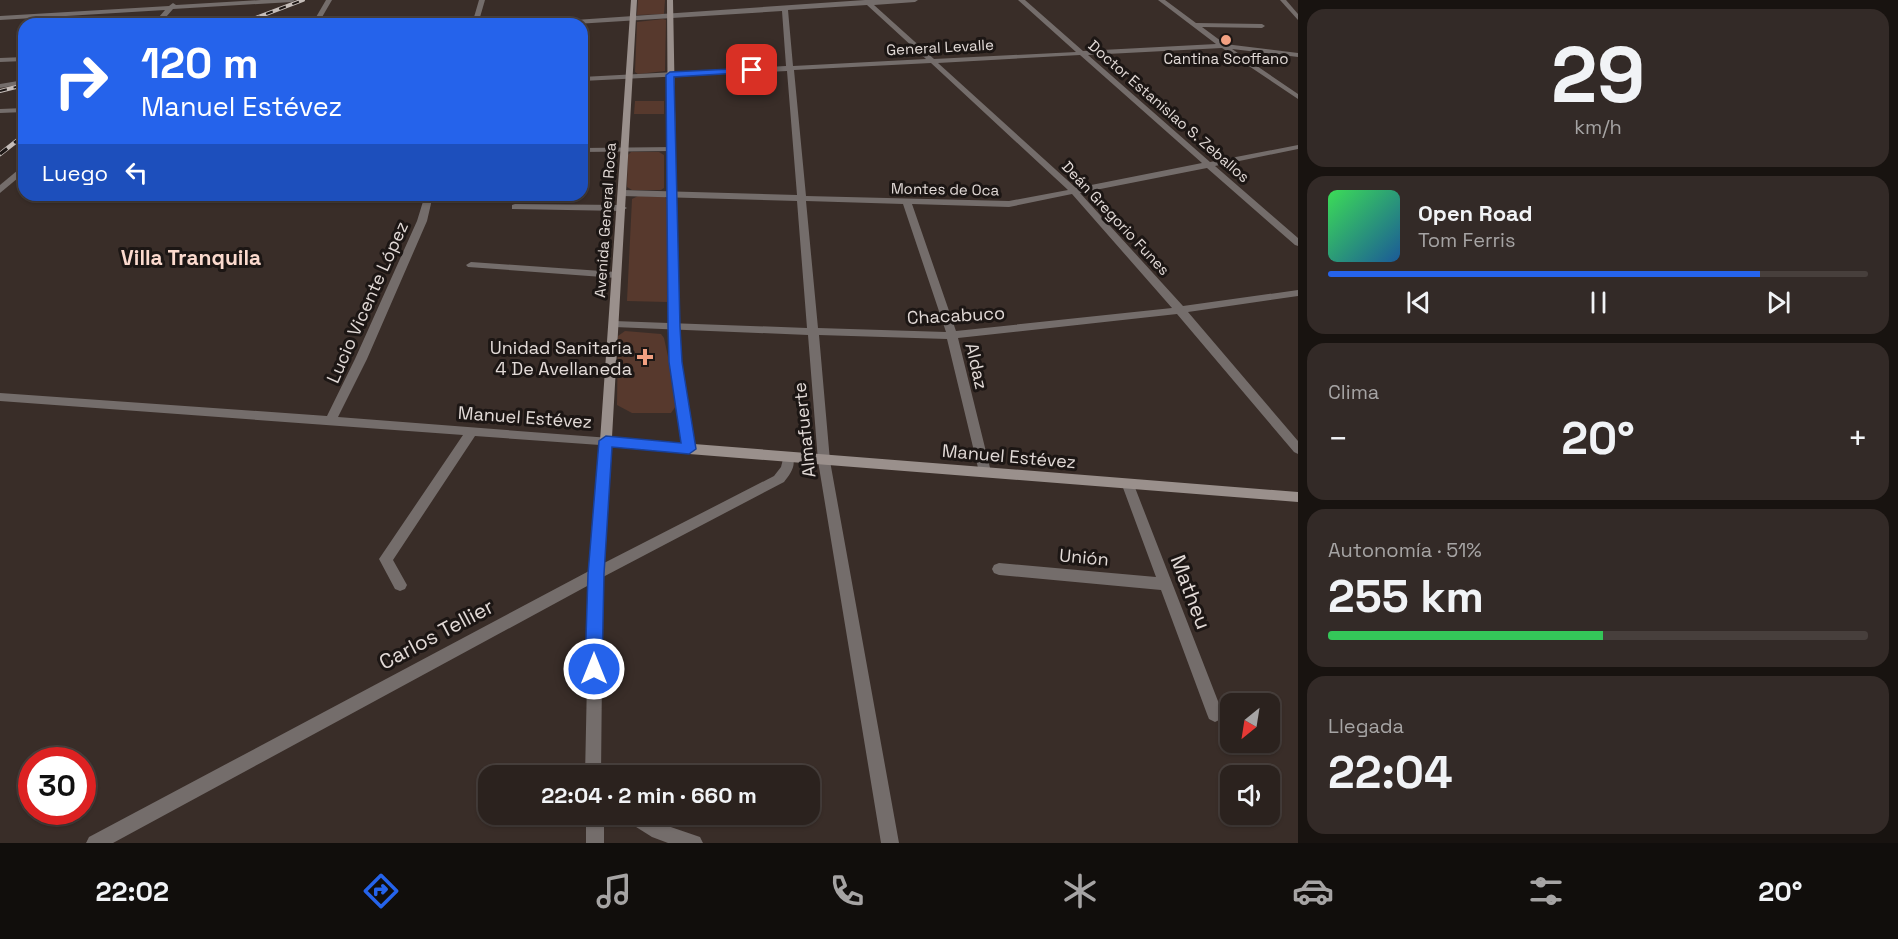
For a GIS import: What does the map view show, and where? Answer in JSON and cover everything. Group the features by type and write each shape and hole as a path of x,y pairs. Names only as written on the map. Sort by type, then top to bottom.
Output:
{"main road":[{"name":"Avenida General Roca","path":"606,441 634,0"},
{"path":"670,0 674,327 676,362 689,449"},
{"name":"Manuel Estévez","path":"606,441 824,461 985,471 1298,497"}],"street":[{"path":"161,18 178,0"},
{"path":"1,19 292,0"},
{"path":"318,18 329,0"},
{"path":"477,18 482,0"},
{"path":"588,21 915,0"},
{"name":"Doctor Estanislao S. Zeballos","path":"1021,0 1298,243"},
{"path":"1161,0 1298,97"},
{"path":"1283,0 1298,18"},
{"name":"Deán Gregorio Funes","path":"868,2 1073,190 1180,310 1298,449"},
{"name":"Almafuerte","path":"785,9 792,69 824,461 890,843"},
{"path":"1195,25 1262,26"},
{"name":"General Levalle","path":"588,79 1224,46 1298,55"},
{"path":"0,60 18,59"},
{"path":"0,111 18,110"},
{"name":"Montes de Oca","path":"622,193 1009,204 1298,147"},
{"path":"588,150 672,149"},
{"path":"0,190 18,174"},
{"name":"Lucio Vicente López","path":"331,420 362,360 422,221 427,201"},
{"name":"Aldaz","path":"907,202 952,335 985,471"},
{"path":"515,207 622,208"},
{"path":"471,265 616,275"},
{"name":"Chacabuco","path":"614,324 952,335 1180,310 1298,294"},
{"name":"Manuel Estévez","path":"0,397 606,441"},
{"path":"400,585 397,573 387,564 386,559 471,432"},
{"path":"593,765 596,574 606,441"},
{"name":"Carlos Tellier","path":"94,843 596,574 779,479 787,468 788,458"},
{"name":"Matheu","path":"1128,484 1215,714"},
{"name":"Unión","path":"999,569 1165,584"},
{"path":"595,825 595,843"},
{"path":"648,825 658,831 694,843"}],"shaded area":[{"path":"638,0 665,0 664,14 637,15"},
{"path":"666,20 665,71 638,74 635,72 637,22"},
{"path":"635,101 664,101 664,114 634,114"},
{"path":"631,152 659,152 664,155 664,188 661,190 632,190 627,187 628,155"},
{"path":"638,196 665,197 669,202 667,302 627,301 632,199"},
{"path":"625,331 661,334 664,338 678,403 671,413 632,413 617,405 618,336"}],"railway":[{"path":"256,18 303,0"},
{"path":"0,91 18,86"},
{"path":"0,154 18,140"}],"place":[{"name":"Cantina Scoffano","path":"1226,40"},
{"name":"Unidad Sanitaria 4 De Avellaneda","path":"645,357"}],"district":[{"name":"Villa Tranquila","path":"191,257"}],"route":[{"path":"594,669 596,574 606,441 689,449 676,362 674,327 670,75 752,70"}]}
